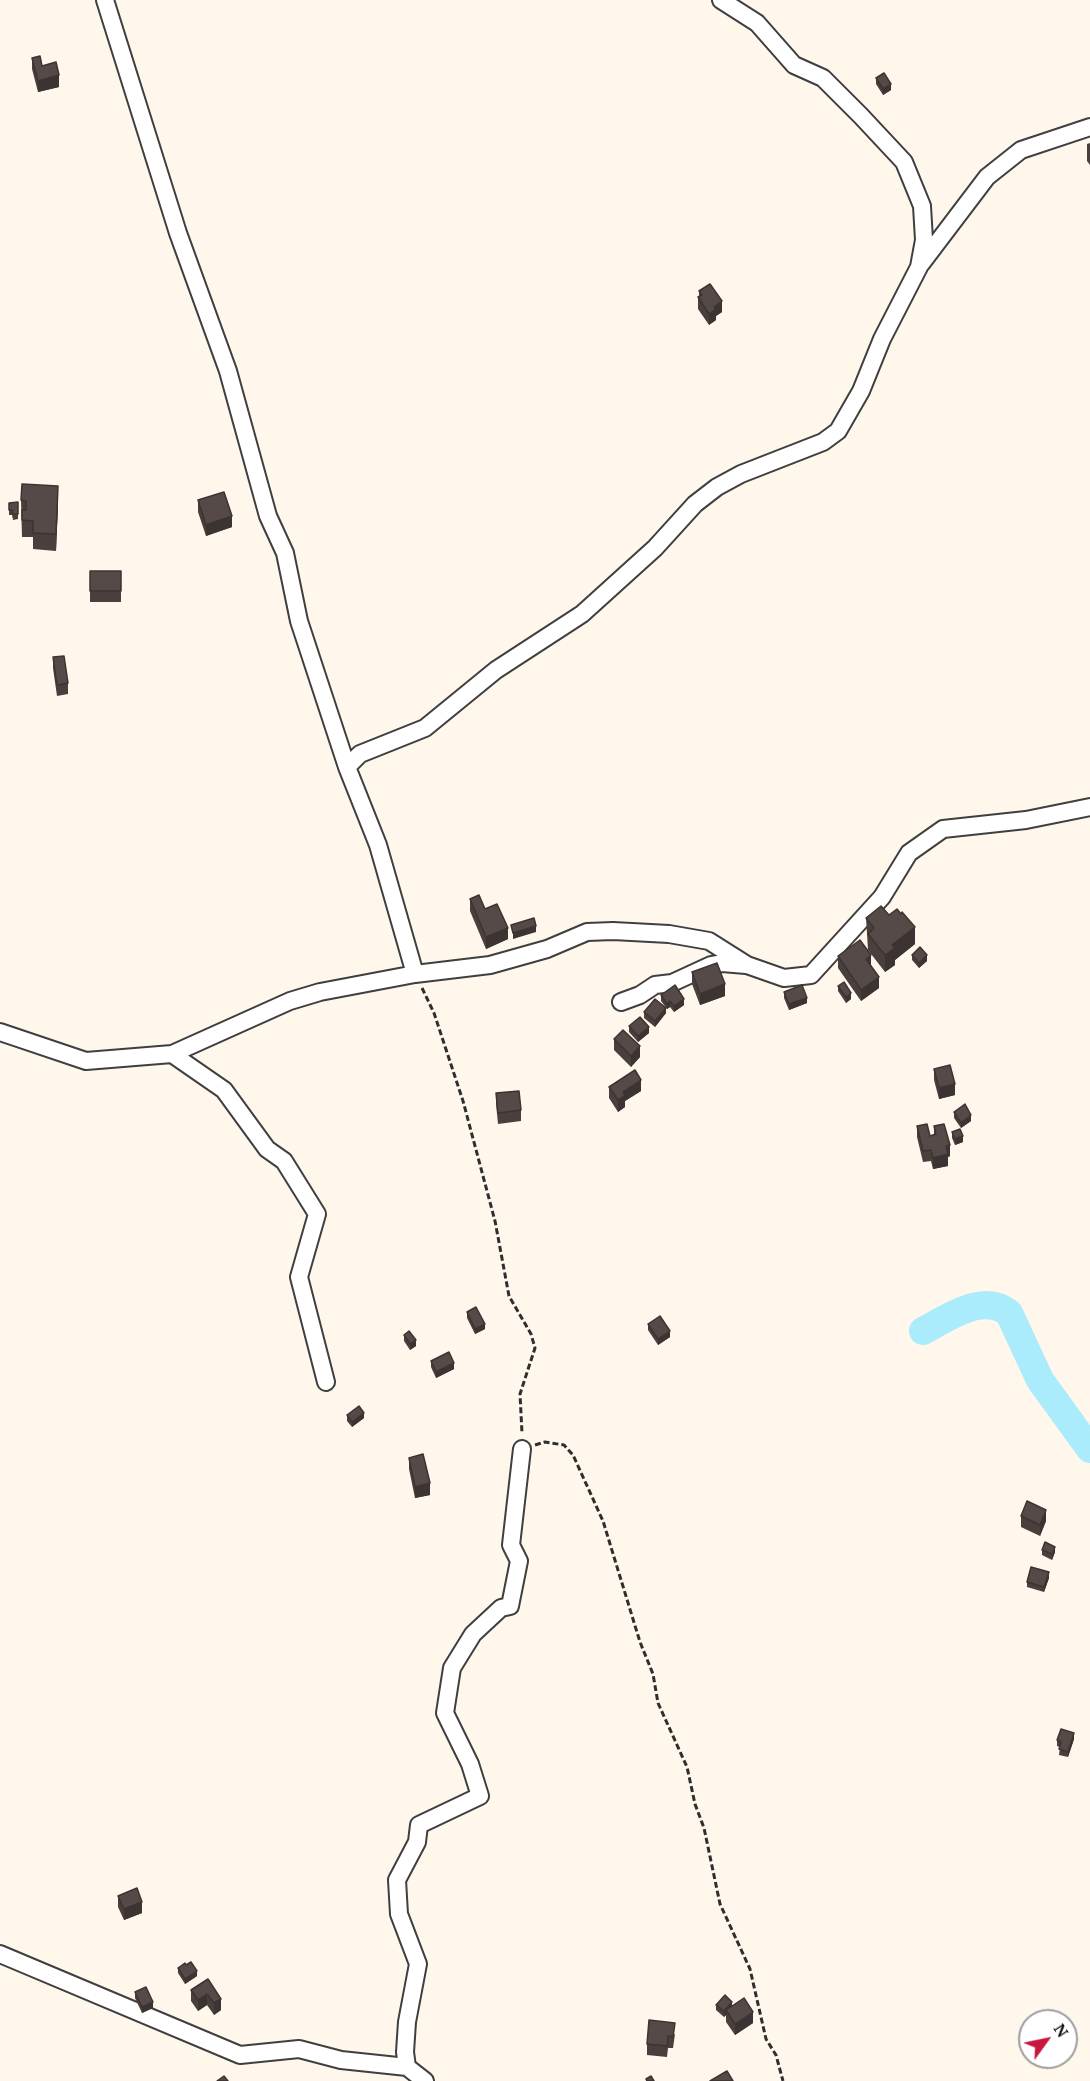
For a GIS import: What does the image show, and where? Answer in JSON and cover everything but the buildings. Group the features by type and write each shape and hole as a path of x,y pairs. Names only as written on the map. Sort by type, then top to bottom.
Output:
{"street":[{"path":"105,0 178,233 228,371 268,516 285,553 299,621 347,768 378,845 415,974"},
{"path":"722,0 757,23 794,65 823,78 904,162 922,206 924,240 919,267"},
{"path":"347,768 360,754 425,729 496,670 582,614 655,548 695,504 717,487 741,474 823,442 837,431 861,391 882,339 919,267 987,177 1021,150 1090,127"},
{"path":"0,1032 86,1061 172,1054 290,1001 320,992 415,974 490,965 547,950 587,932 669,934 709,941 747,965 784,978 811,975 882,897 909,853 943,829 1026,820 1090,807"},
{"path":"621,1002 640,995 655,985 672,983 711,965 722,963 747,965"},
{"path":"172,1054 224,1090 267,1149 284,1161 317,1214 299,1277 326,1382"},
{"path":"407,2067 405,2052 407,2022 418,1964 399,1914 397,1880 417,1842 419,1825 480,1796 470,1764 445,1713 452,1668 473,1634 501,1608 510,1606 519,1560 511,1545 522,1449"},
{"path":"0,1954 240,2055 299,2049 341,2060 407,2067 425,2081"}],"path":[{"path":"415,974 434,1013 462,1101 495,1221 509,1296 531,1334 535,1348 520,1394 522,1449 544,1442 564,1445 573,1455 603,1521 640,1642 653,1674 658,1703 687,1767 695,1804 704,1828 720,1904 750,1970 766,2038 776,2055 783,2081"}],"waterway":[{"path":"923,1331 954,1314 977,1306 999,1307 1009,1313 1040,1380 1090,1449"}]}
